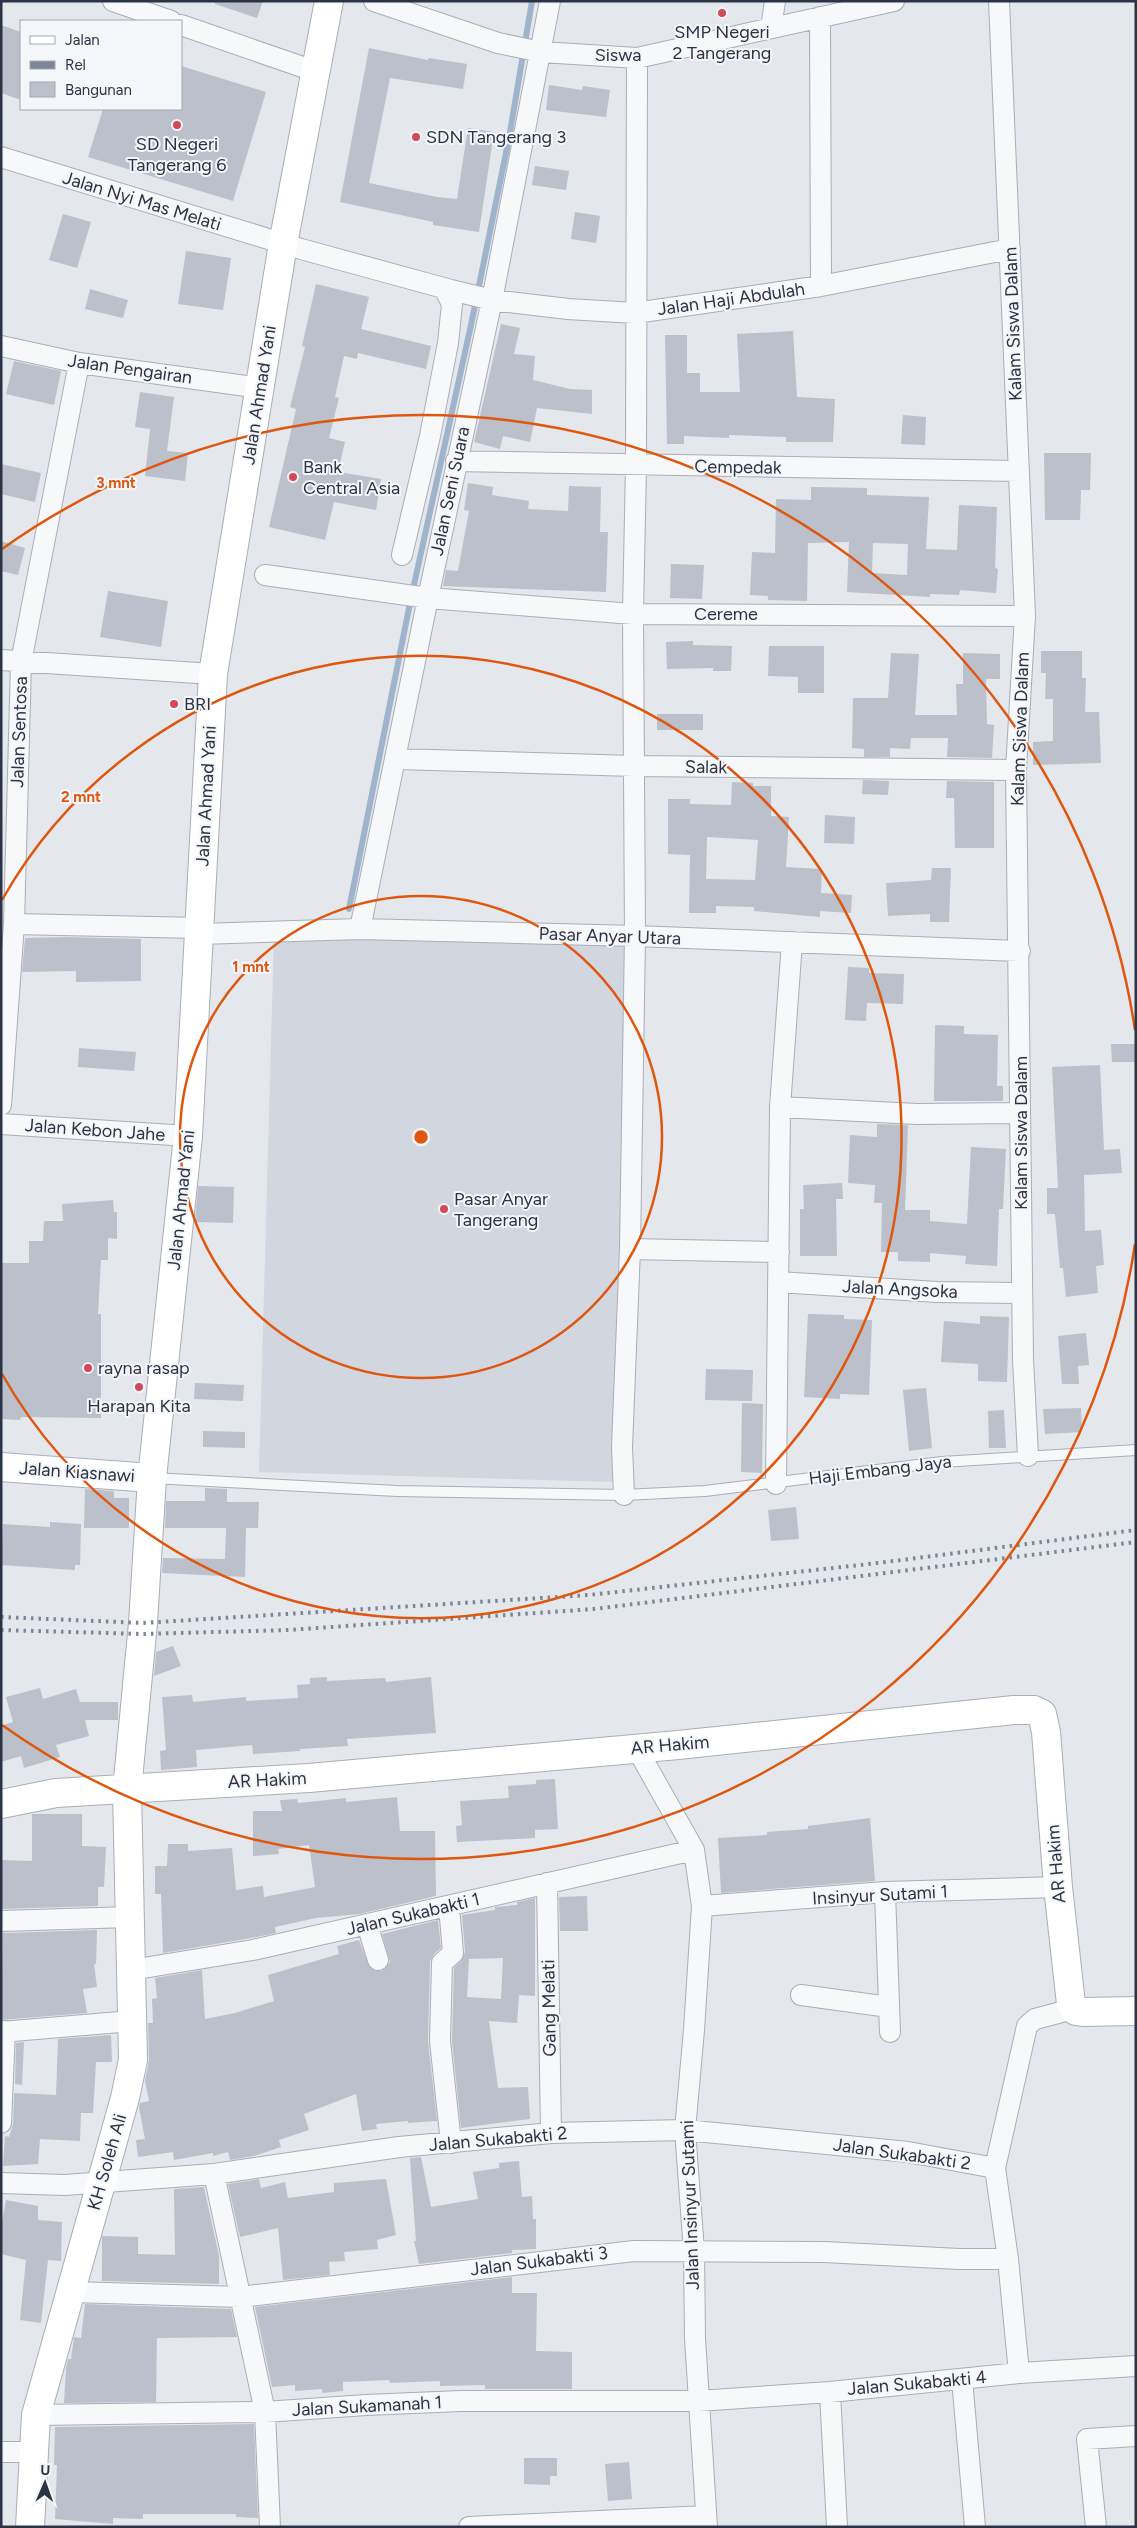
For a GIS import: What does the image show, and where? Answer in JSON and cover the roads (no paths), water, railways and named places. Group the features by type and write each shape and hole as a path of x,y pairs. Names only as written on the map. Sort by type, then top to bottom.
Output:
{"street":[{"path":"113,1 168,20"},
{"name":"Jalan Ahmad Yani","path":"127,1790 143,1622 152,1478 188,1136 213,674 284,244 314,71 329,1"},
{"name":"Siswa","path":"374,1 502,44 536,51 637,58 894,1"},
{"name":"Jalan Seni Suara","path":"360,929 396,759 418,596 456,461 536,51 550,1"},
{"path":"771,28 774,1"},
{"name":"Kalam Siswa Dalam","path":"999,1 1025,616 1016,770 1020,951 1022,1293 1028,1456"},
{"path":"820,17 821,286"},
{"path":"182,25 314,71"},
{"path":"624,1494 622,1446 630,1249 635,936 633,614 636,465 637,58"},
{"name":"Jalan Nyi Mas Melati","path":"1,158 284,244"},
{"name":"Jalan Haji Abdulah","path":"284,244 488,299 568,310 635,314 821,286 1010,249"},
{"path":"402,555 430,436 448,343 452,304 448,289"},
{"name":"Jalan Pengairan","path":"1,346 79,363 260,388"},
{"name":"Jalan Sentosa","path":"1,1105 6,966 14,924 9,816 21,662 79,363"},
{"name":"Cempedak","path":"456,461 1019,471"},
{"name":"Cereme","path":"265,575 418,596 633,614 1025,616"},
{"path":"1,660 213,674"},
{"name":"Salak","path":"396,759 634,766 1016,770"},
{"name":"Pasar Anyar Utara","path":"14,924 199,931 360,929 635,936 1020,951"},
{"path":"776,1484 780,1107 792,942"},
{"path":"780,1107 917,1114 1020,1112"},
{"name":"Jalan Kebon Jahe","path":"1,1124 188,1136"},
{"path":"630,1249 779,1252"},
{"name":"Jalan Angsoka","path":"778,1282 937,1292 1022,1293"},
{"name":"Jalan Kiasnawi","path":"1,1466 152,1478"},
{"name":"AR Hakim","path":"1,1804 56,1793 309,1778 637,1749 1014,1710 1034,1710 1042,1714 1046,1732 1058,1887 1070,1997 1073,2009"},
{"name":"Jalan Insinyur Sutami","path":"637,1749 694,1850 702,1906 685,2130 694,2251 698,2401 706,2521"},
{"name":"KH Soleh Ali","path":"30,2527 36,2415 72,2292 133,2060 127,1790"},
{"name":"Jalan Sukabakti 1","path":"130,1970 252,1950 694,1850"},
{"name":"Gang Melati","path":"547,1883 551,2133"},
{"name":"Insinyur Sutami 1","path":"702,1906 885,1892 1058,1887"},
{"path":"885,1892 890,2032"},
{"path":"449,1906 453,1953 442,1963 440,2041 451,2143"},
{"path":"1,1921 130,1917"},
{"path":"367,1924 378,1960"},
{"path":"801,1995 889,2007"},
{"path":"1019,2373 1008,2259 995,2168 1027,2026 1035,2019 1073,2009 1083,2012 1136,2011"},
{"path":"1,2123 3,2032 132,2021"},
{"name":"Jalan Sukabakti 2","path":"1,2183 65,2185 214,2174 399,2147 551,2133 685,2130 908,2152 995,2168"},
{"path":"214,2174 265,2412 270,2527"},
{"name":"Jalan Sukabakti 3","path":"72,2292 240,2297 604,2253 694,2251 1008,2259"},
{"name":"Jalan Sukabakti 4","path":"698,2401 830,2392 1019,2373 1136,2366"},
{"path":"962,2379 975,2527"},
{"path":"830,2392 837,2527"},
{"name":"Jalan Sukamanah 1","path":"36,2415 265,2412 461,2401 698,2401"},
{"path":"1096,2527 1087,2439 1136,2436"},
{"path":"1,2452 35,2452"},
{"path":"469,2527 706,2521"}],"lane":[{"name":"Haji Embang Jaya","path":"152,1478 398,1491 624,1494 705,1491 776,1484 932,1463 1136,1450"}],"waterway":[{"path":"349,909 410,603 471,325 509,138 532,1"}],"railway":[{"path":"1,1617 143,1623 589,1595 878,1563 1136,1530"},
{"path":"1,1630 142,1634 288,1630 594,1609 1136,1542"}],"place":[{"name":"SMP Negeri 2 Tangerang","path":"722,13"},
{"name":"SD Negeri Tangerang 6","path":"177,125"},
{"name":"SDN Tangerang 3","path":"416,137"},
{"name":"Bank Central Asia","path":"293,477"},
{"name":"BRI","path":"174,704"},
{"name":"Pasar Anyar Tangerang","path":"444,1209"},
{"name":"rayna rasap","path":"88,1368"},
{"name":"Harapan Kita","path":"139,1387"}]}
